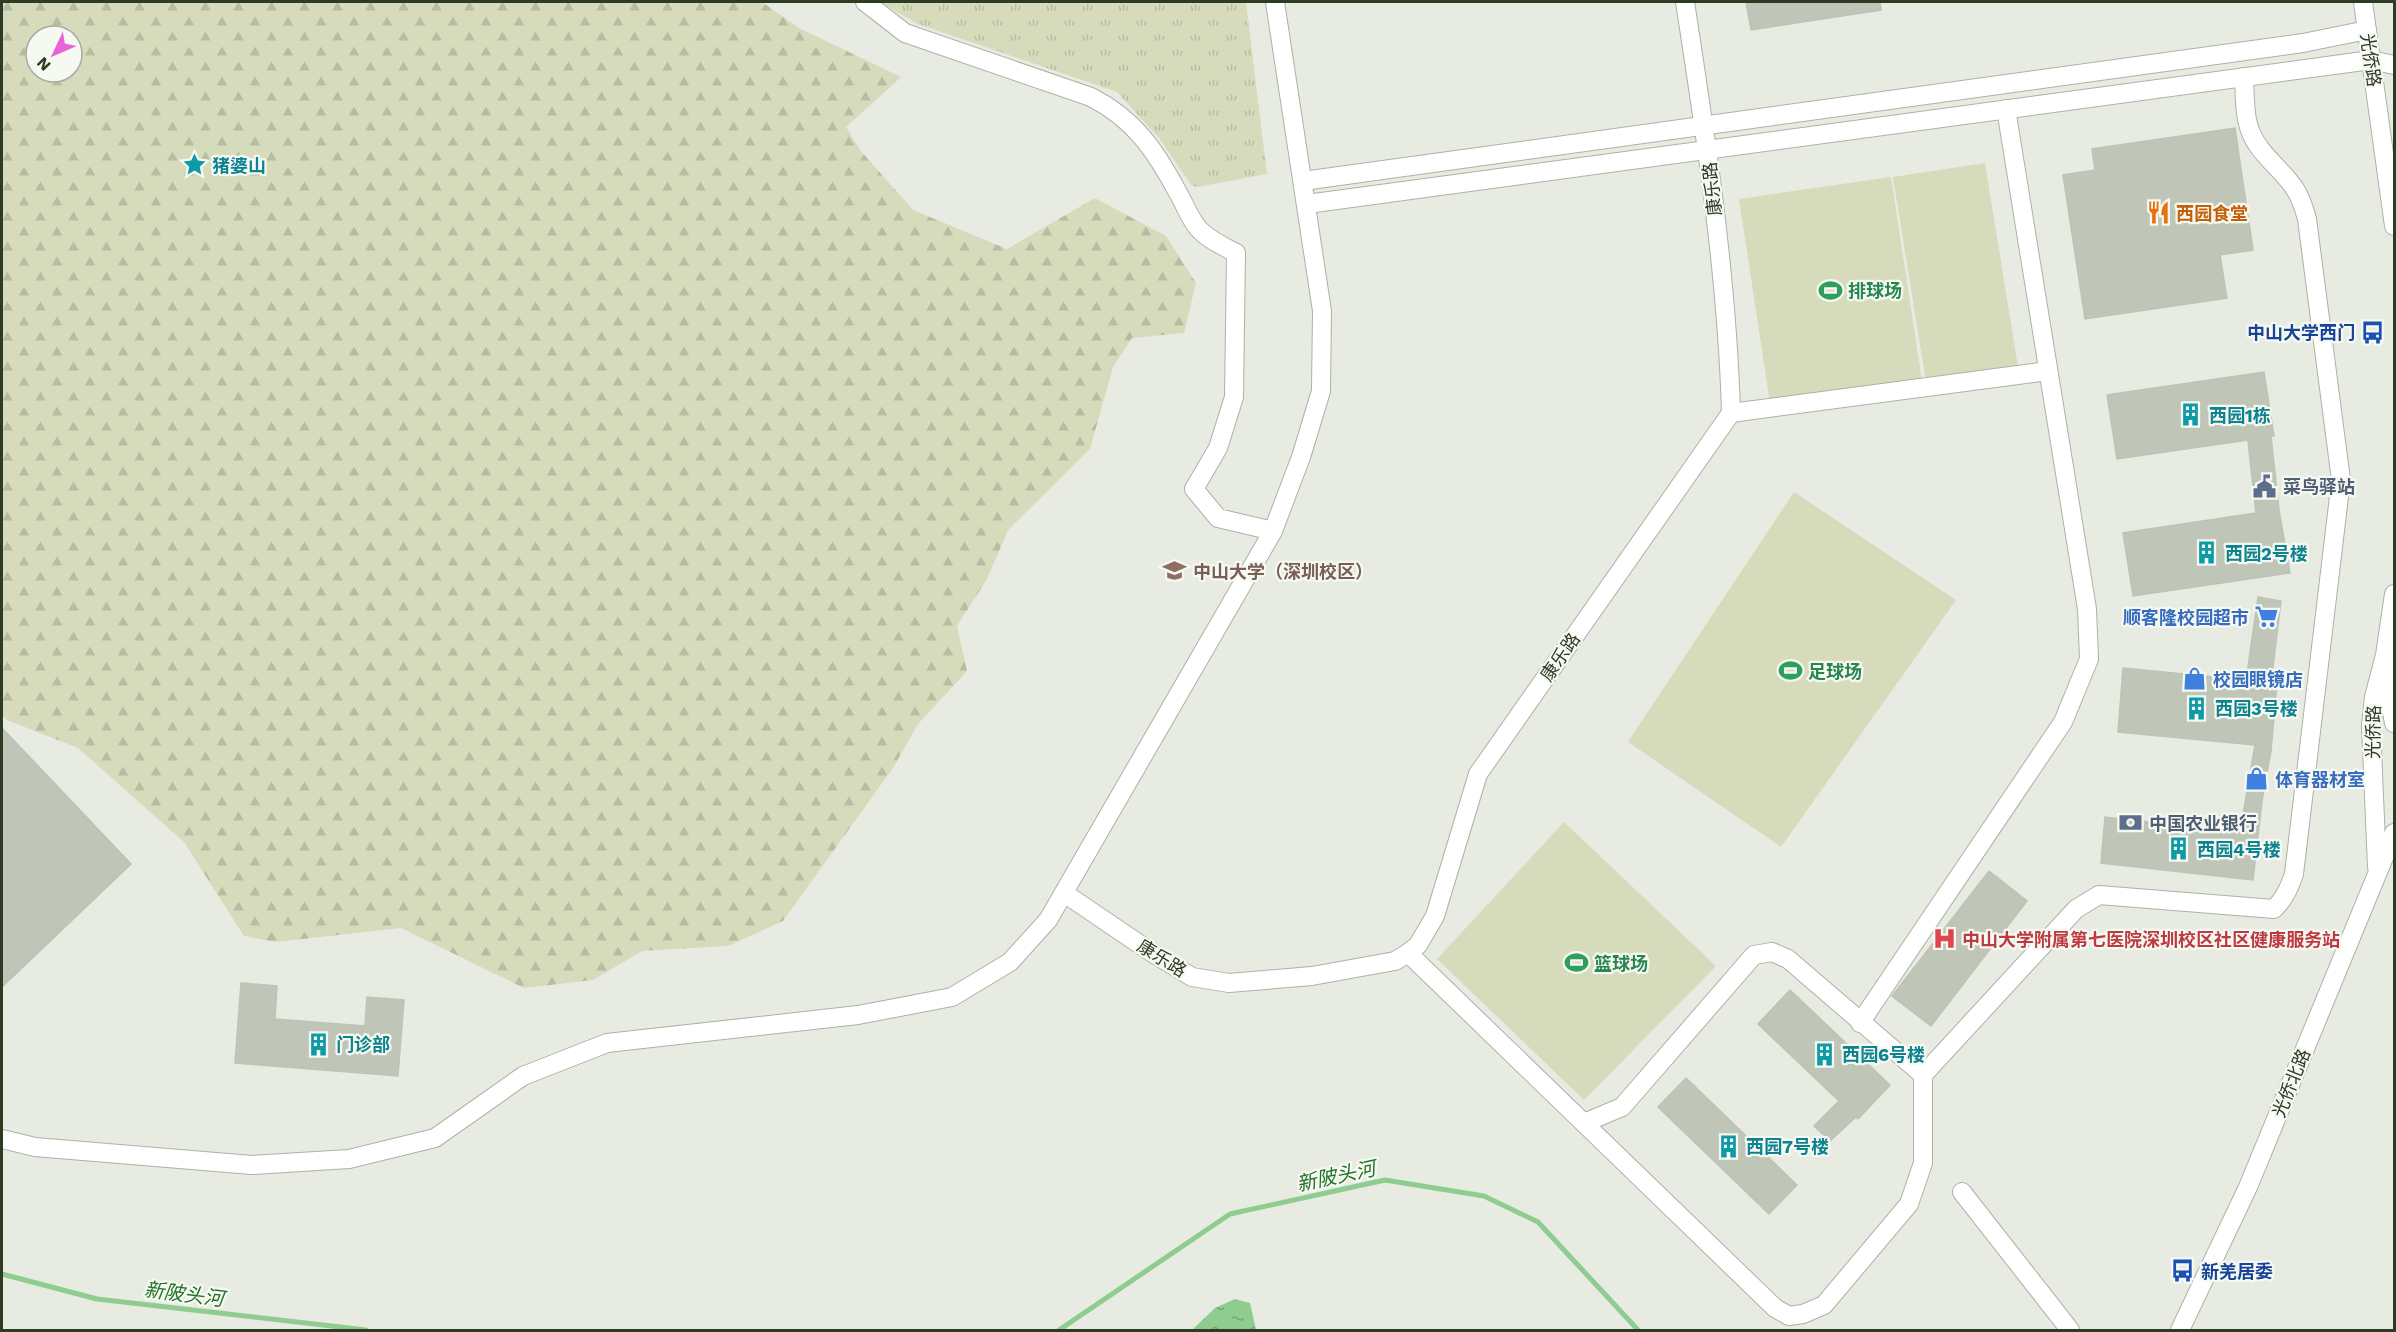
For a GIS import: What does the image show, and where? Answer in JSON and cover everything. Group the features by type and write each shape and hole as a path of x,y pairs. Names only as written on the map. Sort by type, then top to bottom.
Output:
{"street":[{"path":"865,2 905,33 1091,97 1113,108 1141,134 1172,180 1197,227 1215,243 1236,253 1234,397 1218,448 1194,489 1218,518 1273,531"},
{"path":"2,1139 35,1147 252,1165 349,1159 435,1138 523,1076 607,1043 858,1016 952,997 1010,962 1048,920 1273,531 1301,458 1321,391 1322,311 1275,2"},
{"name":"康乐路","path":"1064,893 1192,977 1229,983 1312,976 1395,961 1418,945 1435,915 1478,774 1731,413 1729,353 1708,150 1684,2"},
{"name":"光侨路","path":"2363,2 2394,226"},
{"path":"1303,181 2303,42 2367,30"},
{"path":"1307,204 2371,60 2394,65"},
{"path":"1408,953 1775,1308 1789,1316 1803,1314 1824,1305 1909,1204 1923,1163 1923,1075 2076,909 2099,895 2274,909 2288,892 2294,873 2341,480 2307,219 2295,188 2251,134 2246,118 2244,77"},
{"path":"1860,1023 2064,722 2089,659 2087,609 2006,109"},
{"path":"1731,413 2048,371"},
{"name":"光侨路","path":"2377,871 2371,725 2374,697 2385,655 2394,594"},
{"path":"2385,655 2394,723"},
{"name":"光侨北路","path":"2180,1330 2248,1187 2394,833"},
{"path":"1584,1123 1622,1107 1754,955 1772,952 1788,959 1923,1075"},
{"path":"1962,1192 2070,1330"}],"green space":[{"path":"2,2 762,2 799,28 901,77 846,127 860,150 913,210 1007,249 1095,198 1166,236 1196,283 1184,333 1132,338 1113,367 1090,449 1008,530 987,579 957,626 967,671 918,724 893,768 783,921 728,946 642,951 593,980 524,988 401,928 276,942 244,936 184,842 78,748 7,720 2,715"},
{"path":"879,2 1246,2 1267,174 1192,186 1159,138 1117,92 918,24"},
{"path":"1985,163 2018,367 1926,382 1893,177"},
{"name":"排球场","path":"1891,177 1922,381 1770,403 1739,199"},
{"name":"足球场","path":"1794,492 1956,600 1781,847 1628,742"},
{"name":"篮球场","path":"1564,822 1716,966 1584,1100 1437,959"}],"water":[{"path":"1235,1299 1250,1303 1256,1330 1192,1330 1215,1308"}],"building":[{"path":"1746,2 1880,2 1881,10 1751,30"},
{"name":"西园食堂","path":"2235,128 2253,250 2220,255 2227,298 2085,319 2063,175 2095,170 2092,149"},
{"path":"2264,372 2274,436 2271,436 2279,510 2290,573 2133,596 2123,533 2256,513 2248,440 2117,459 2107,395"},
{"path":"2258,597 2281,601 2271,683 2277,683 2271,751 2262,801 2253,880 2101,863 2105,817 2240,832 2255,745 2118,732 2123,668 2246,680"},
{"path":"2,728 131,864 2,987"},
{"path":"1989,871 2027,901 1931,1026 1892,996"},
{"name":"门诊部","path":"241,983 277,986 275,1019 365,1026 367,997 404,1000 398,1076 235,1063"},
{"name":"西园6号楼","path":"1790,990 1890,1085 1858,1119 1856,1117 1830,1141 1814,1126 1839,1101 1758,1024"},
{"name":"西园7号楼","path":"1686,1078 1797,1185 1769,1214 1658,1107"}],"waterway":[{"name":"新陂头河","path":"1059,1330 1230,1214 1385,1180 1484,1196 1538,1222 1638,1330"},
{"name":"新陂头河","path":"2,1274 97,1299 366,1330"}],"place":[{"name":"猪婆山","path":"194,165"},
{"name":"西园食堂","path":"2158,213"},
{"name":"排球场","path":"1830,290"},
{"name":"中山大学西门","path":"2373,332"},
{"name":"西园1栋","path":"2191,415"},
{"name":"菜鸟驿站","path":"2265,486"},
{"name":"西园2号楼","path":"2207,553"},
{"name":"中山大学（深圳校区）","path":"1175,571"},
{"name":"顺客隆校园超市","path":"2267,617"},
{"name":"足球场","path":"1790,671"},
{"name":"校园眼镜店","path":"2195,679"},
{"name":"西园3号楼","path":"2197,708"},
{"name":"体育器材室","path":"2257,779"},
{"name":"中国农业银行","path":"2131,823"},
{"name":"西园4号楼","path":"2179,849"},
{"name":"中山大学附属第七医院深圳校区社区健康服务站","path":"1944,939"},
{"name":"篮球场","path":"1576,963"},
{"name":"门诊部","path":"318,1044"},
{"name":"西园6号楼","path":"1824,1054"},
{"name":"西园7号楼","path":"1728,1146"},
{"name":"新羌居委","path":"2183,1271"}]}
